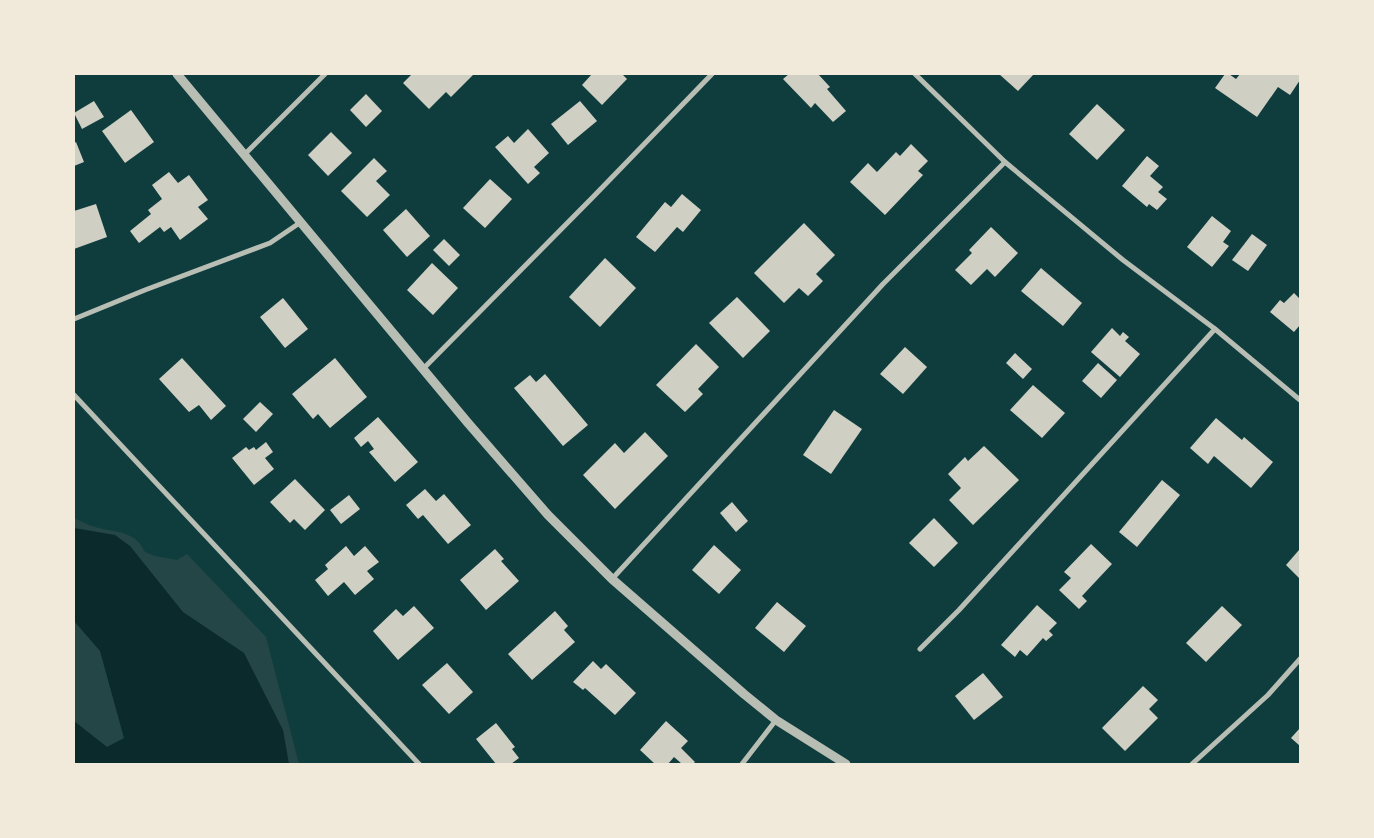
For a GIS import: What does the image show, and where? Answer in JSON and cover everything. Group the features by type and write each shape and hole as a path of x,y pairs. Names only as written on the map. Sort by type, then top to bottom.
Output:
{"street":[{"path":"178,74 468,423 548,514 612,578 702,658 776,720 846,764"},
{"path":"245,154 325,74"},
{"path":"424,368 712,74"},
{"path":"915,74 1004,162 1123,260 1215,329 1300,400"},
{"path":"612,578 883,284 1004,162"},
{"path":"74,319 270,243 302,222"},
{"path":"920,649 959,610 1215,329"},
{"path":"74,395 420,764"},
{"path":"1192,764 1268,695 1300,659"},
{"path":"742,764 776,720"}],"shaded area":[{"path":"74,518 92,526 130,536 141,545 145,552 155,556 177,560 187,554 266,637 299,764 74,764"},
{"path":"74,528 115,535 130,546 183,612 244,653 283,730 289,764 74,764 74,721 107,747 124,738 100,651 74,621"}],"building":[{"path":"412,74 474,74 451,97 446,92 429,109 403,83"},
{"path":"592,74 622,74 627,79 602,105 582,85"},
{"path":"789,74 818,74 830,87 827,89 846,111 833,122 815,103 811,108 783,79"},
{"path":"999,74 1034,74 1018,91"},
{"path":"1225,74 1229,74 1236,79 1240,74 1300,74 1300,80 1290,95 1278,87 1257,117 1215,88"},
{"path":"366,94 382,111 366,127 350,110"},
{"path":"94,101 104,117 82,129 74,113"},
{"path":"580,101 597,121 568,145 551,124"},
{"path":"1097,104 1125,130 1097,160 1069,134"},
{"path":"131,110 154,142 125,163 102,131"},
{"path":"528,129 549,153 534,167 540,173 528,184 495,147 508,136 514,143"},
{"path":"331,132 352,153 328,176 308,155"},
{"path":"76,142 84,162 74,166 74,143"},
{"path":"911,144 928,161 918,171 923,175 885,215 850,182 868,163 877,172 896,152 900,156"},
{"path":"1147,156 1159,166 1150,176 1163,187 1158,192 1167,199 1157,210 1149,204 1147,207 1122,186"},
{"path":"374,158 387,171 376,181 390,195 367,217 341,191"},
{"path":"169,172 178,183 189,175 208,200 198,207 208,219 180,240 171,227 164,232 160,227 139,243 130,231 151,214 148,210 162,199 152,185"},
{"path":"490,179 512,199 485,228 463,208"},
{"path":"682,194 701,210 683,232 677,227 655,252 636,237 665,202 671,207"},
{"path":"96,204 107,237 74,249 74,211"},
{"path":"406,209 430,236 407,257 383,230"},
{"path":"1212,216 1231,231 1223,242 1229,246 1212,267 1187,247"},
{"path":"804,223 835,255 816,274 823,281 808,296 799,288 784,303 754,273"},
{"path":"991,227 1018,253 995,277 987,269 971,285 955,270 972,253 969,250"},
{"path":"1252,234 1267,245 1248,271 1232,260"},
{"path":"444,239 460,255 449,266 433,250"},
{"path":"605,258 636,288 600,327 569,297"},
{"path":"432,263 458,288 433,315 407,290"},
{"path":"1041,268 1082,303 1063,326 1021,291"},
{"path":"1294,293 1300,299 1300,325 1294,332 1270,312 1280,300 1284,303"},
{"path":"737,297 770,331 743,358 709,323"},
{"path":"283,298 308,329 285,348 260,317"},
{"path":"1112,328 1120,336 1123,332 1129,337 1125,341 1140,354 1120,377 1091,352"},
{"path":"696,344 719,367 698,389 703,394 685,412 656,385"},
{"path":"905,347 927,367 903,394 880,374"},
{"path":"1015,353 1032,369 1023,379 1006,363"},
{"path":"182,358 226,406 211,420 199,405 189,412 159,379"},
{"path":"335,358 367,397 330,428 318,414 313,419 292,394"},
{"path":"1098,363 1117,380 1101,398 1082,381"},
{"path":"545,374 588,425 563,446 514,388 530,375 536,382"},
{"path":"1033,385 1065,413 1042,438 1010,410"},
{"path":"260,402 273,414 256,432 243,419"},
{"path":"834,410 862,429 831,474 803,455"},
{"path":"378,417 418,462 395,482 369,452 374,449 368,441 361,447 354,438"},
{"path":"1216,418 1242,440 1244,437 1273,462 1251,488 1214,456 1208,464 1190,448"},
{"path":"645,432 668,456 615,509 583,475 615,443 624,453"},
{"path":"266,442 273,452 265,458 274,469 254,485 232,458 246,447 249,450 254,447 256,450"},
{"path":"984,446 1019,480 973,525 949,500 961,488 948,474 965,457 968,461"},
{"path":"295,479 325,510 305,530 294,519 290,523 270,502"},
{"path":"1162,480 1180,495 1137,547 1119,532"},
{"path":"425,489 436,501 444,494 471,525 448,544 423,515 418,519 406,505"},
{"path":"349,495 360,509 341,524 330,510"},
{"path":"732,502 748,521 736,532 720,513"},
{"path":"934,518 958,543 934,567 909,543"},
{"path":"1091,544 1112,564 1082,596 1087,601 1079,609 1059,590 1071,578 1064,572"},
{"path":"714,545 741,570 719,594 692,570"},
{"path":"346,546 354,556 365,546 379,562 367,571 374,579 355,595 344,582 328,596 315,580 328,569 325,565"},
{"path":"495,549 504,559 501,561 519,581 486,610 460,580"},
{"path":"1300,551 1300,579 1286,565"},
{"path":"777,602 806,626 784,652 755,628"},
{"path":"1037,605 1057,623 1049,631 1053,635 1046,641 1043,638 1027,656 1020,650 1015,657 1001,645"},
{"path":"414,606 434,628 398,660 373,631 396,609 403,616"},
{"path":"1222,606 1242,625 1206,662 1186,643"},
{"path":"555,611 568,626 564,630 575,642 532,680 508,654"},
{"path":"593,661 601,669 606,664 636,693 615,715 585,688 583,690 573,682"},
{"path":"447,663 473,692 449,714 422,685"},
{"path":"983,673 1003,697 974,720 955,696"},
{"path":"1143,686 1158,700 1149,709 1158,718 1125,751 1102,728"},
{"path":"666,721 688,741 681,748 695,762 693,764 682,764 674,757 668,764 655,764 640,750"},
{"path":"496,723 515,747 512,749 519,758 511,764 496,764 476,739"},
{"path":"1300,728 1300,746 1291,738"}]}
